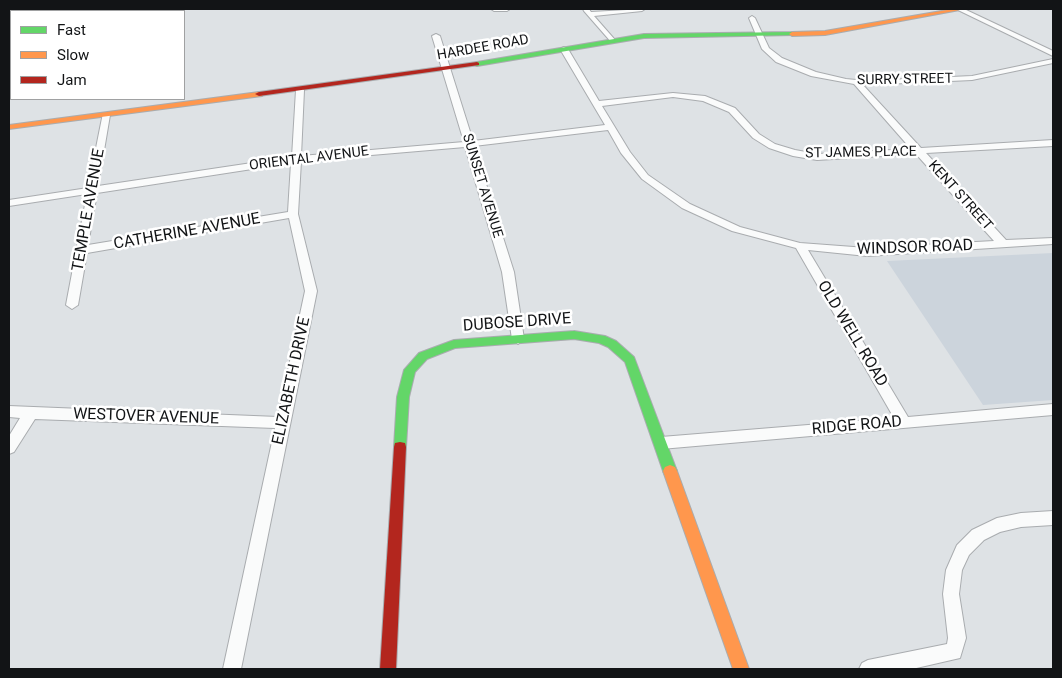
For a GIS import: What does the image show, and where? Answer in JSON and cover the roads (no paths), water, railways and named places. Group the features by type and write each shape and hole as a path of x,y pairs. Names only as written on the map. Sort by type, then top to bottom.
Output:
{"street":[{"path":"494,9 507,9"},
{"path":"587,12 642,9"},
{"path":"961,9 1053,54"},
{"name":"HARDEE ROAD","path":"9,127 446,70 612,41 658,35 811,34 845,31 961,9"},
{"path":"587,12 612,41"},
{"name":"SURRY STREET","path":"752,18 766,49 785,63 814,74 856,82 972,78 1053,60"},
{"name":"SUNSET AVENUE","path":"436,36 508,272 518,339"},
{"name":"WINDSOR ROAD","path":"564,49 632,163 645,177 686,206 736,228 800,246 883,253 1053,241"},
{"name":"KENT STREET","path":"856,82 1003,244"},
{"name":"ELIZABETH DRIVE","path":"232,669 311,292 293,214 300,90"},
{"name":"ST JAMES PLACE","path":"597,104 673,95 693,96 711,100 727,108 763,142 793,154 833,156 1053,143"},
{"name":"TEMPLE AVENUE","path":"72,305 106,115"},
{"name":"ORIENTAL AVENUE","path":"9,203 295,159 469,144 610,127"},
{"name":"CATHERINE AVENUE","path":"81,250 293,214"},
{"name":"OLD WELL ROAD","path":"800,246 904,422"},
{"name":"DUBOSE DRIVE","path":"388,669 403,397 410,370 423,356 443,346 574,335 588,336 606,342 622,351 630,360 636,372 741,669"},
{"name":"RIDGE ROAD","path":"661,443 1053,410"},
{"name":"WESTOVER AVENUE","path":"9,412 283,423"},
{"path":"9,448 31,413"},
{"path":"868,669 954,652 957,638 951,594 954,570 963,550 978,535 997,525 1021,520 1053,518"}]}
